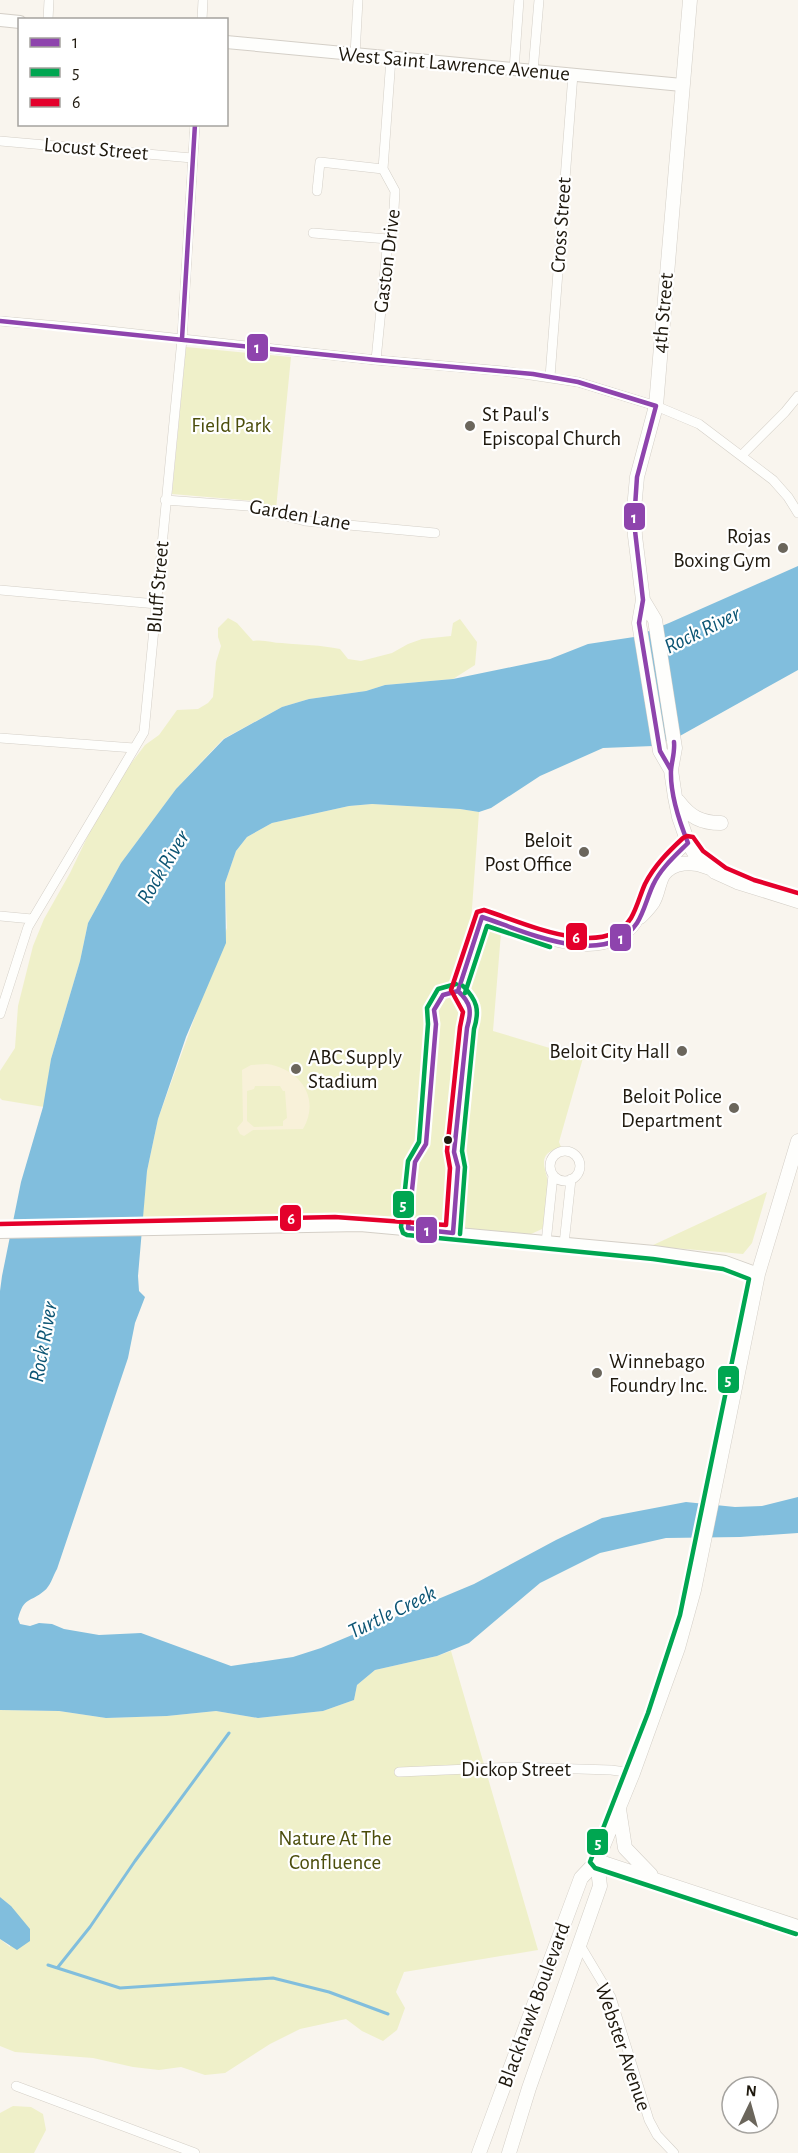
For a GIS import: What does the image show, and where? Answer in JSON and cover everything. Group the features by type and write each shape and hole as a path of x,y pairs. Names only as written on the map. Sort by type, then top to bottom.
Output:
{"main road":[{"name":"4th Street","path":"671,770 660,751 639,623 643,600 634,510 637,477 656,406 690,0"},
{"path":"643,600 655,620 675,748 671,770 679,817 688,843 695,854 710,868"},
{"path":"675,797 694,818 703,822 721,823"},
{"path":"637,922 653,902 663,876 679,864 690,863 710,868 737,882 798,901"},
{"name":"Blackhawk Boulevard","path":"479,2153 581,1878 597,1861 633,1773 678,1648 694,1590 758,1274 798,1141"},
{"path":"619,1807 626,1848 655,1879"},
{"path":"597,1861 798,1927"},
{"name":"Blackhawk Boulevard","path":"508,2153 600,1886 597,1861"}],"street":[{"path":"48,18 50,0"},
{"path":"202,18 203,0"},
{"path":"355,55 358,0"},
{"path":"514,70 519,0"},
{"path":"532,71 539,0"},
{"path":"0,20 18,22"},
{"name":"West Saint Lawrence Avenue","path":"228,42 682,85"},
{"name":"Gaston Drive","path":"376,360 388,239 393,226 395,191 383,169 391,58"},
{"name":"Cross Street","path":"550,376 573,74"},
{"name":"Bluff Street","path":"0,1014 24,936 32,919 144,732 146,725 165,500 182,339 195,126"},
{"name":"Locust Street","path":"0,141 192,158"},
{"path":"317,191 320,162 383,169"},
{"path":"313,232 388,239"},
{"path":"0,321 550,376 578,382 656,406 699,424 773,480 788,496 798,513"},
{"path":"742,455 798,396"},
{"name":"Garden Lane","path":"165,500 248,506 305,521 435,533"},
{"path":"0,590 157,604"},
{"path":"0,738 134,748"},
{"path":"482,917 565,944 588,947 603,945 623,936 637,922 664,866 688,843"},
{"path":"0,916 32,919"},
{"path":"566,1152 575,1156 579,1164 578,1173 571,1179 561,1181 550,1171 551,1161 557,1154 566,1152"},
{"path":"546,1243 553,1175"},
{"path":"564,1244 571,1179"},
{"path":"0,1232 356,1224 654,1252 725,1262 758,1274"},
{"name":"Dickop Street","path":"399,1772 514,1767 611,1770 633,1773"},
{"name":"Webster Avenue","path":"580,1945 611,1997 649,2120 657,2135 671,2150"},
{"path":"16,2086 195,2153"}],"green space":[{"name":"Field Park","path":"186,347 291,357 276,509 255,501 172,494"},
{"path":"228,618 237,623 253,641 340,649 348,659 361,661 392,653 422,639 451,636 453,623 460,619 477,642 475,665 453,679 385,685 366,691 309,699 282,707 223,739 176,789 121,863 88,923 80,961 51,1059 44,1107 2,1100 0,1098 0,1071 15,1048 18,1006 33,946 44,919 70,873 96,819 123,774 145,745 159,735 177,710 198,709 213,697 216,662 221,646 218,628"},
{"path":"372,804 479,812 471,922 501,933 493,1031 583,1058 559,1142 561,1147 552,1150 545,1158 548,1196 542,1229 531,1234 345,1218 142,1224 147,1171 158,1119 227,928 225,883 236,851 247,837 272,823 349,806"},
{"path":"767,1192 752,1243 743,1254 651,1246"},
{"name":"Nature At The Confluence","path":"451,1651 538,1950 404,1972 396,1992 405,2008 397,2030 383,2041 362,2031 346,2019 300,2029 270,2044 225,2073 205,2075 181,2067 159,2070 133,2067 93,2058 15,2052 0,2046 0,1939 10,1947 11,1906 0,1897 0,1710 59,1711 106,1718 167,1716 216,1711 258,1718 323,1711 354,1700 357,1685 375,1670"},
{"path":"13,2106 31,2107 43,2114 46,2130 34,2153 0,2153 0,2113"}],"sand":[{"path":"267,1064 279,1067 298,1079 308,1096 310,1106 303,1129 253,1130 244,1136 240,1134 237,1128 243,1121 242,1070 251,1065","holes":["255,1086 280,1086 285,1091 287,1118 283,1121 283,1126 254,1127 247,1121 247,1091 254,1089"]}],"water":[{"name":"Rock River","path":"798,566 798,670 678,737 653,746 603,748 540,776 491,808 479,812 372,804 349,806 272,823 247,837 236,851 225,883 226,943 186,1037 158,1119 147,1171 138,1276 139,1291 145,1297 135,1323 128,1358 57,1569 46,1589 25,1603 18,1619 20,1624 30,1626 39,1623 52,1624 64,1629 99,1635 141,1633 231,1666 293,1657 321,1648 474,1584 602,1518 686,1502 735,1507 762,1506 798,1497 798,1533 740,1537 666,1538 600,1553 540,1583 469,1643 437,1656 375,1670 357,1685 354,1700 323,1711 258,1718 216,1711 167,1716 106,1718 59,1711 0,1710 0,1291 2,1276 21,1182 43,1107 51,1059 80,961 88,923 121,863 176,789 224,739 282,707 309,699 366,691 385,685 453,679 550,659 588,644 634,637"},
{"path":"0,1897 11,1906 30,1929 30,1941 17,1950 0,1939"}],"waterway":[{"path":"58,1967 90,1927 135,1861 229,1733"},
{"path":"48,1965 120,1988 273,1978 329,1992 388,2014"}],"transit line":[{"name":"1","path":"182,339 195,126"},
{"name":"1","path":"0,321 533,374 578,382 656,406 637,477 634,522 643,600 639,623 660,751 671,770"},
{"name":"1","path":"458,991 482,917 540,937 584,946 605,944 623,937 637,923 656,879 688,843 678,817 672,788 674,742"},
{"name":"6","path":"0,1224 335,1217 446,1225 450,1168 447,1151 463,1012 451,990 477,912 484,910 561,935 582,938 602,937 618,931 631,918 653,871 687,836 693,837 703,851 726,868 754,880 798,893"},
{"name":"5","path":"465,993 487,926 550,947"},
{"name":"5","path":"456,984 438,989 427,1008 428,1024 419,1142 408,1161 401,1227 403,1233 653,1259 723,1269 749,1279 680,1615 648,1713 590,1862 595,1868 796,1934"},
{"name":"5","path":"460,1234 465,1167 462,1151 477,1016 474,1001 463,986"},
{"name":"1","path":"458,991 468,1003 470,1017 454,1152 458,1167 453,1233 408,1228 415,1162 426,1144 436,1024 434,1010 443,995 458,991"}],"place":[{"name":"St Paul's Episcopal Church","path":"470,426"},
{"name":"Rojas Boxing Gym","path":"783,548"},
{"name":"Beloit Post Office","path":"584,852"},
{"name":"Beloit City Hall","path":"682,1051"},
{"name":"ABC Supply Stadium","path":"296,1069"},
{"name":"Beloit Police Department","path":"734,1108"},
{"name":"Winnebago Foundry Inc.","path":"597,1373"}],"water label":[{"name":"Turtle Creek","path":"392,1612"}]}
